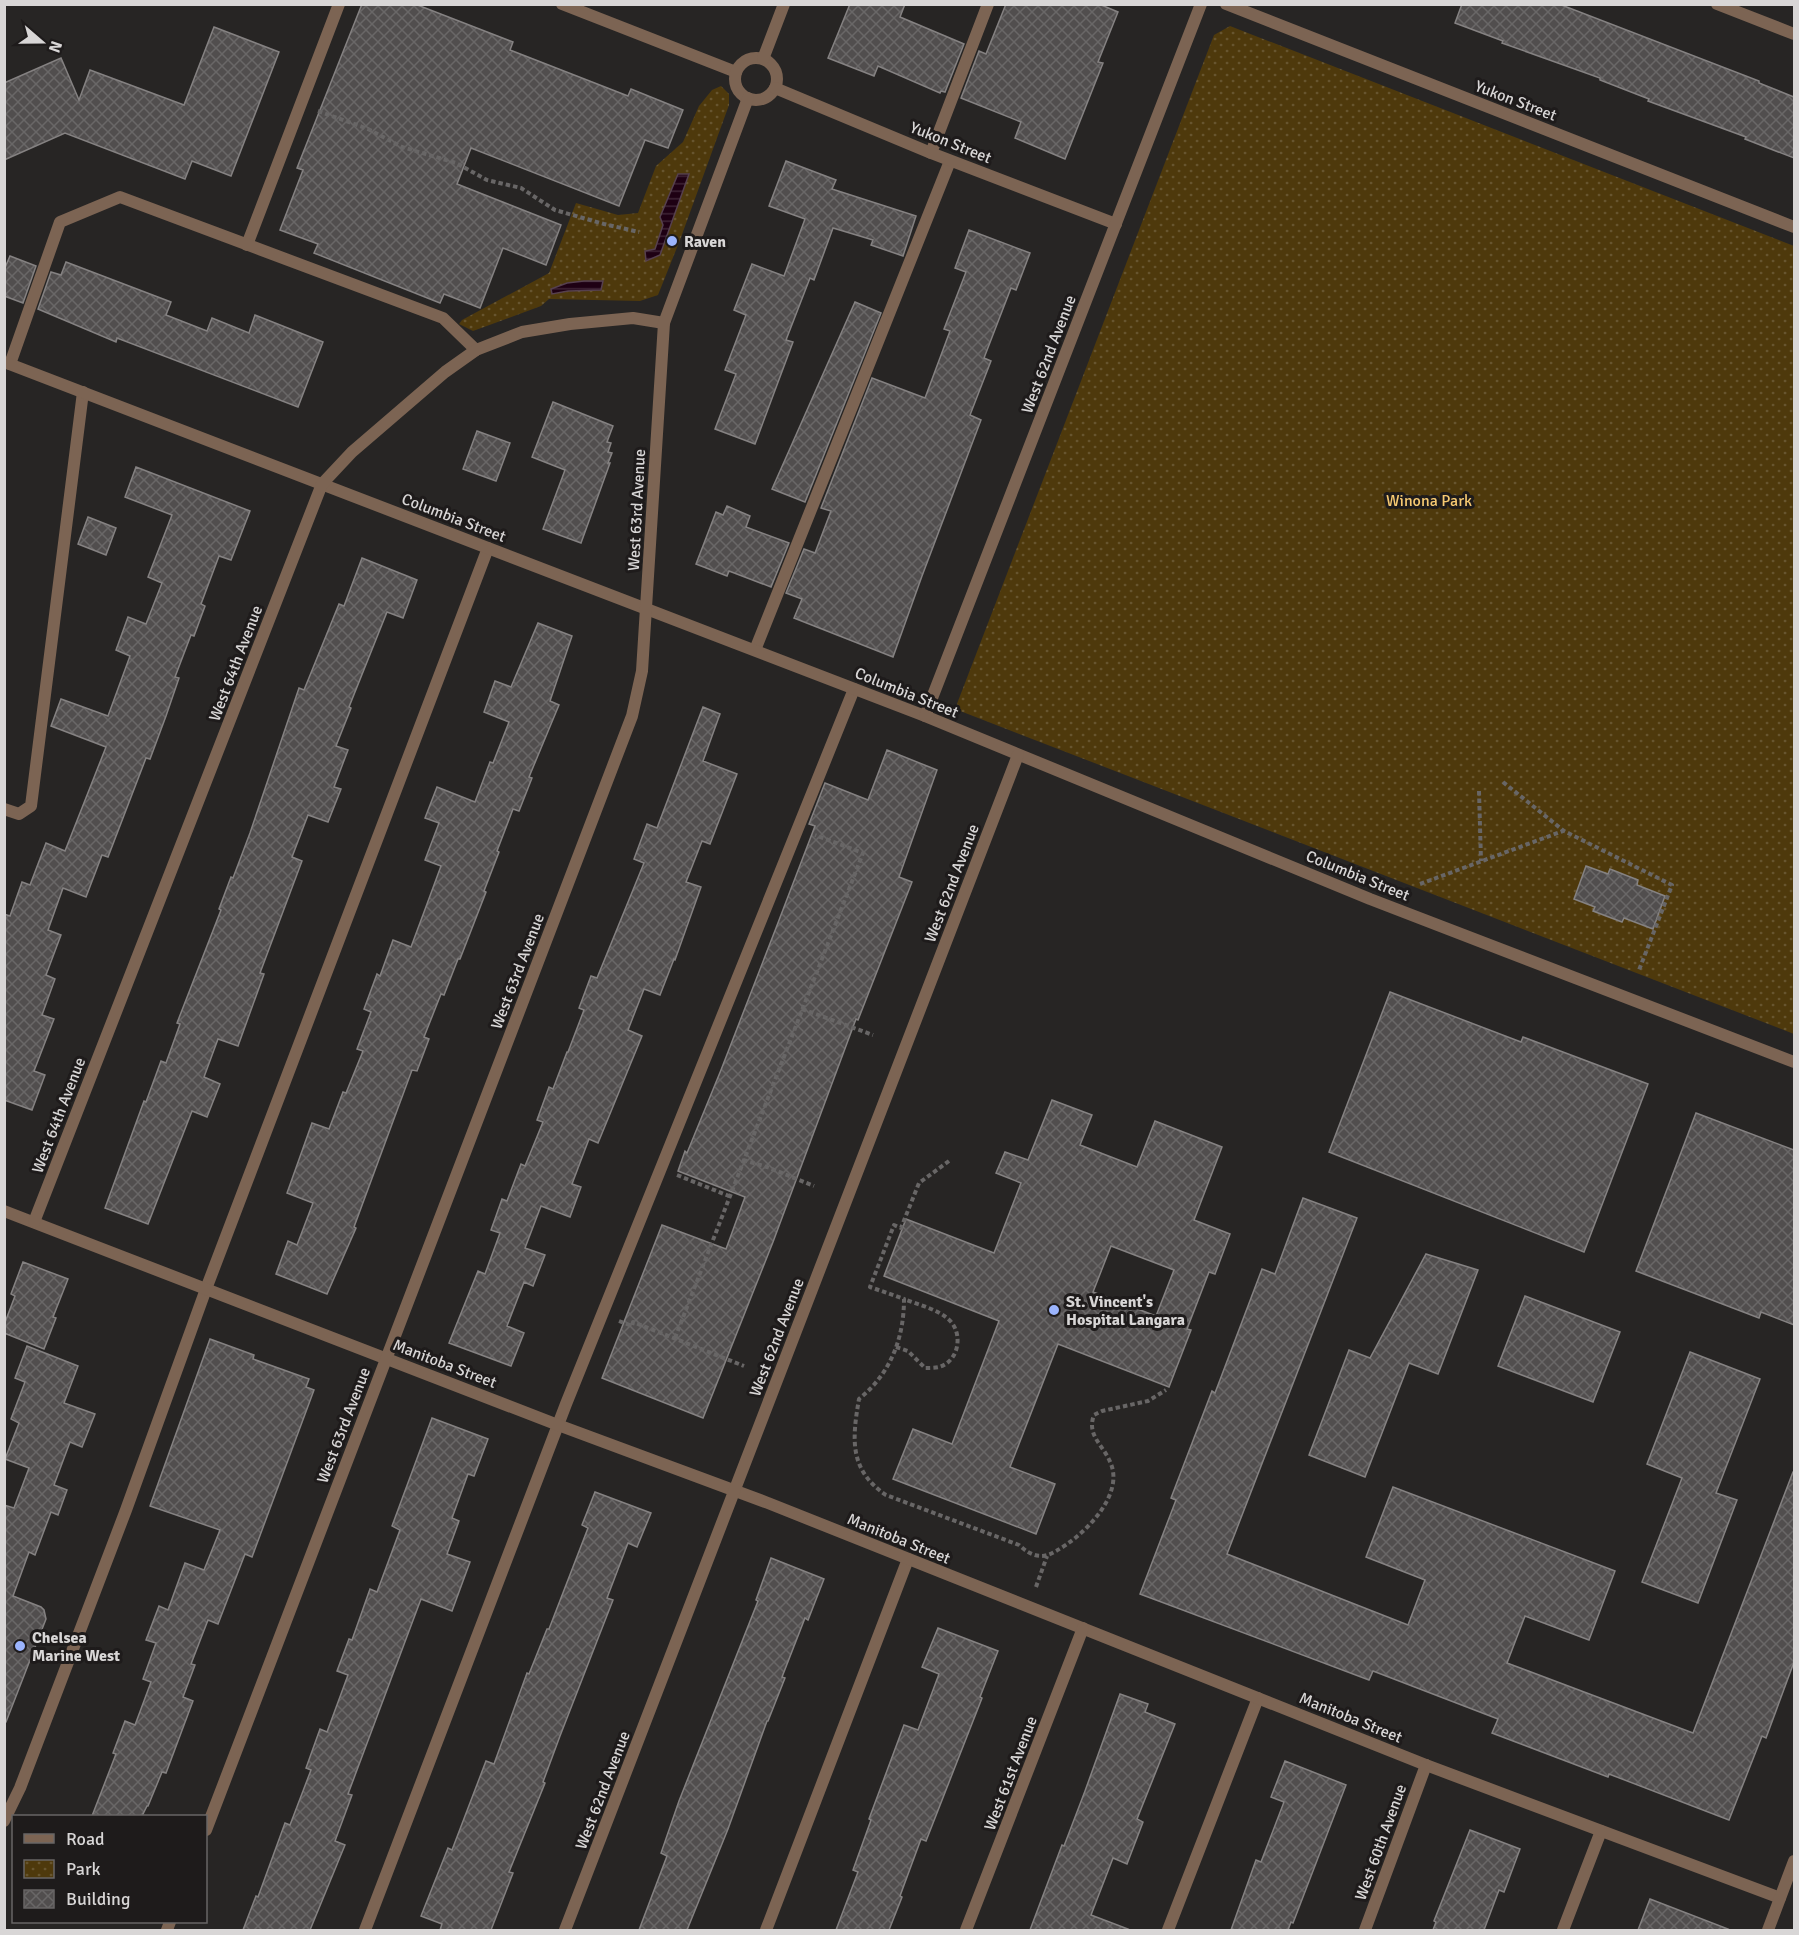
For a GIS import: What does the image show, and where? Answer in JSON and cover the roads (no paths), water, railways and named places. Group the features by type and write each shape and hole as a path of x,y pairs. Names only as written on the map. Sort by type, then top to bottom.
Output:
{"street":[{"path":"247,244 339,4"},
{"path":"562,4 736,72"},
{"path":"763,59 783,4"},
{"path":"931,153 988,4"},
{"name":"West 62nd Avenue","path":"925,716 1201,4"},
{"name":"Yukon Street","path":"1226,4 1794,227"},
{"path":"1718,4 1794,34"},
{"path":"750,59 763,59 774,67 777,81 775,88 767,97 754,100 738,90 736,72 744,62 750,59"},
{"name":"Yukon Street","path":"775,88 931,153 1116,224"},
{"name":"West 63rd Avenue","path":"207,1827 632,716 642,671 664,323 748,98"},
{"path":"755,650 950,160"},
{"path":"7,363 60,222 120,197 443,318 476,350"},
{"name":"West 64th Avenue","path":"34,1222 322,484 352,452 445,372 476,350 522,332 570,324 633,318 664,323"},
{"name":"Columbia Street","path":"7,363 854,688 1370,899 1794,1062"},
{"path":"4,809 19,813 31,806 83,392"},
{"path":"4,1821 20,1788 126,1510 206,1289 488,548"},
{"path":"365,1930 558,1425 854,688"},
{"name":"West 62nd Avenue","path":"565,1930 1018,755"},
{"name":"Manitoba Street","path":"4,1211 734,1491 1426,1765 1780,1898"},
{"path":"766,1930 908,1559"},
{"name":"West 61st Avenue","path":"966,1930 1083,1628"},
{"path":"1168,1930 1258,1698"},
{"name":"West 60th Avenue","path":"1365,1930 1426,1765"},
{"path":"1563,1930 1601,1831"},
{"path":"1768,1930 1794,1861"}],"place":[{"name":"Raven","path":"672,241"},
{"name":"St. Vincent's Hospital Langara","path":"1054,1310"},
{"name":"Chelsea Marine West","path":"20,1646"}],"park label":[{"name":"Winona Park","path":"1429,500"}]}
